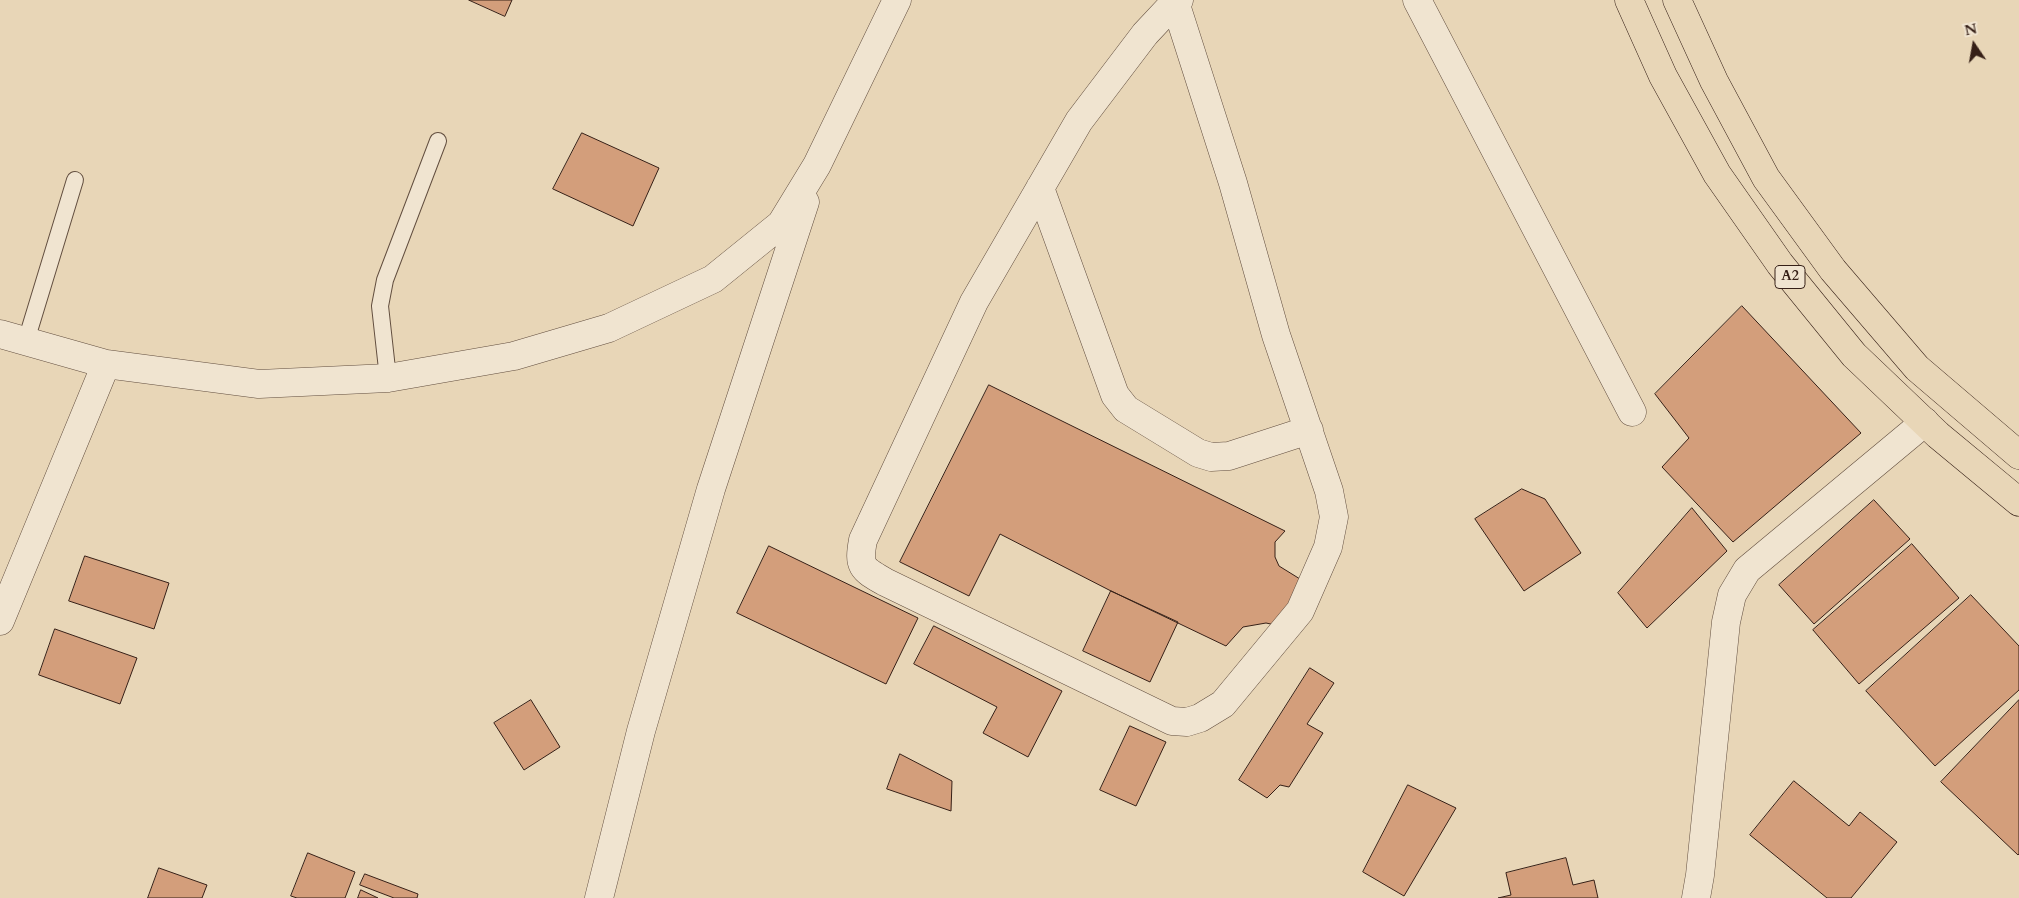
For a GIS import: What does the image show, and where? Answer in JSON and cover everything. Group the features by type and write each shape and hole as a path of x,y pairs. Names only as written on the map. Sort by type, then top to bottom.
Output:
{"highway":[{"name":"A2","path":"1629,0 1663,76 1718,174 1780,264 1854,355 1925,422 2019,502"},
{"name":"A2","path":"1677,0 1714,81 1766,178 1833,270 1917,368 2019,455"}],"street":[{"path":"0,334 106,364 259,384 388,378 514,356 609,328 713,279 781,224 817,165 897,0"},
{"path":"1417,0 1632,412"},
{"path":"1177,1 1233,183 1276,334 1329,491 1334,517 1328,547 1300,611 1223,704 1200,718 1187,722 1172,721 894,587 865,571 860,556 863,540 974,302 1079,122 1145,34 1177,1"},
{"path":"599,898 641,731 711,489 817,165"},
{"path":"1040,188 1115,395 1126,409 1198,453 1211,456 1229,456 1309,430"},
{"path":"0,621 106,364"},
{"path":"1696,898 1726,622 1732,595 1748,570 1925,422"}],"lane":[{"path":"388,378 380,306 385,280 438,142"},
{"path":"26,341 75,180"}],"building":[{"path":"469,0 512,0 505,16"},
{"path":"582,133 659,168 633,226 553,189"},
{"path":"1742,306 1861,433 1733,542 1662,467 1689,438 1655,394"},
{"path":"989,385 1285,531 1275,542 1275,557 1279,566 1300,579 1280,626 1266,623 1243,627 1226,646 1111,591 1000,534 969,596 900,562"},
{"path":"1522,489 1545,499 1581,553 1524,591 1475,519"},
{"path":"1874,500 1910,539 1814,624 1779,585"},
{"path":"1692,508 1727,551 1647,628 1618,593"},
{"path":"1912,544 1959,598 1859,684 1813,630"},
{"path":"769,546 918,618 886,684 737,613"},
{"path":"85,556 169,583 154,629 69,601"},
{"path":"1111,591 1178,622 1150,682 1083,651"},
{"path":"1971,595 2019,646 2019,690 1935,766 1866,691"},
{"path":"934,626 1062,691 1028,757 983,733 997,707 914,664"},
{"path":"55,629 137,658 120,704 39,675"},
{"path":"1310,668 1334,683 1307,724 1323,733 1289,787 1280,785 1267,798 1239,780"},
{"path":"531,700 560,747 524,770 494,723"},
{"path":"2019,700 2019,854 2018,855 1941,782"},
{"path":"1130,726 1166,742 1136,806 1100,790"},
{"path":"900,754 952,781 951,811 887,789"},
{"path":"1794,781 1849,826 1860,812 1897,842 1851,898 1827,898 1750,835"},
{"path":"1408,785 1456,808 1404,896 1363,872"},
{"path":"308,853 355,872 345,898 297,898 291,896"},
{"path":"1566,858 1573,885 1594,880 1598,898 1498,898 1511,895 1506,873"},
{"path":"159,868 207,885 202,898 148,898"},
{"path":"365,874 418,894 417,898 394,898 360,885"},
{"path":"361,890 378,898 358,898"}]}
